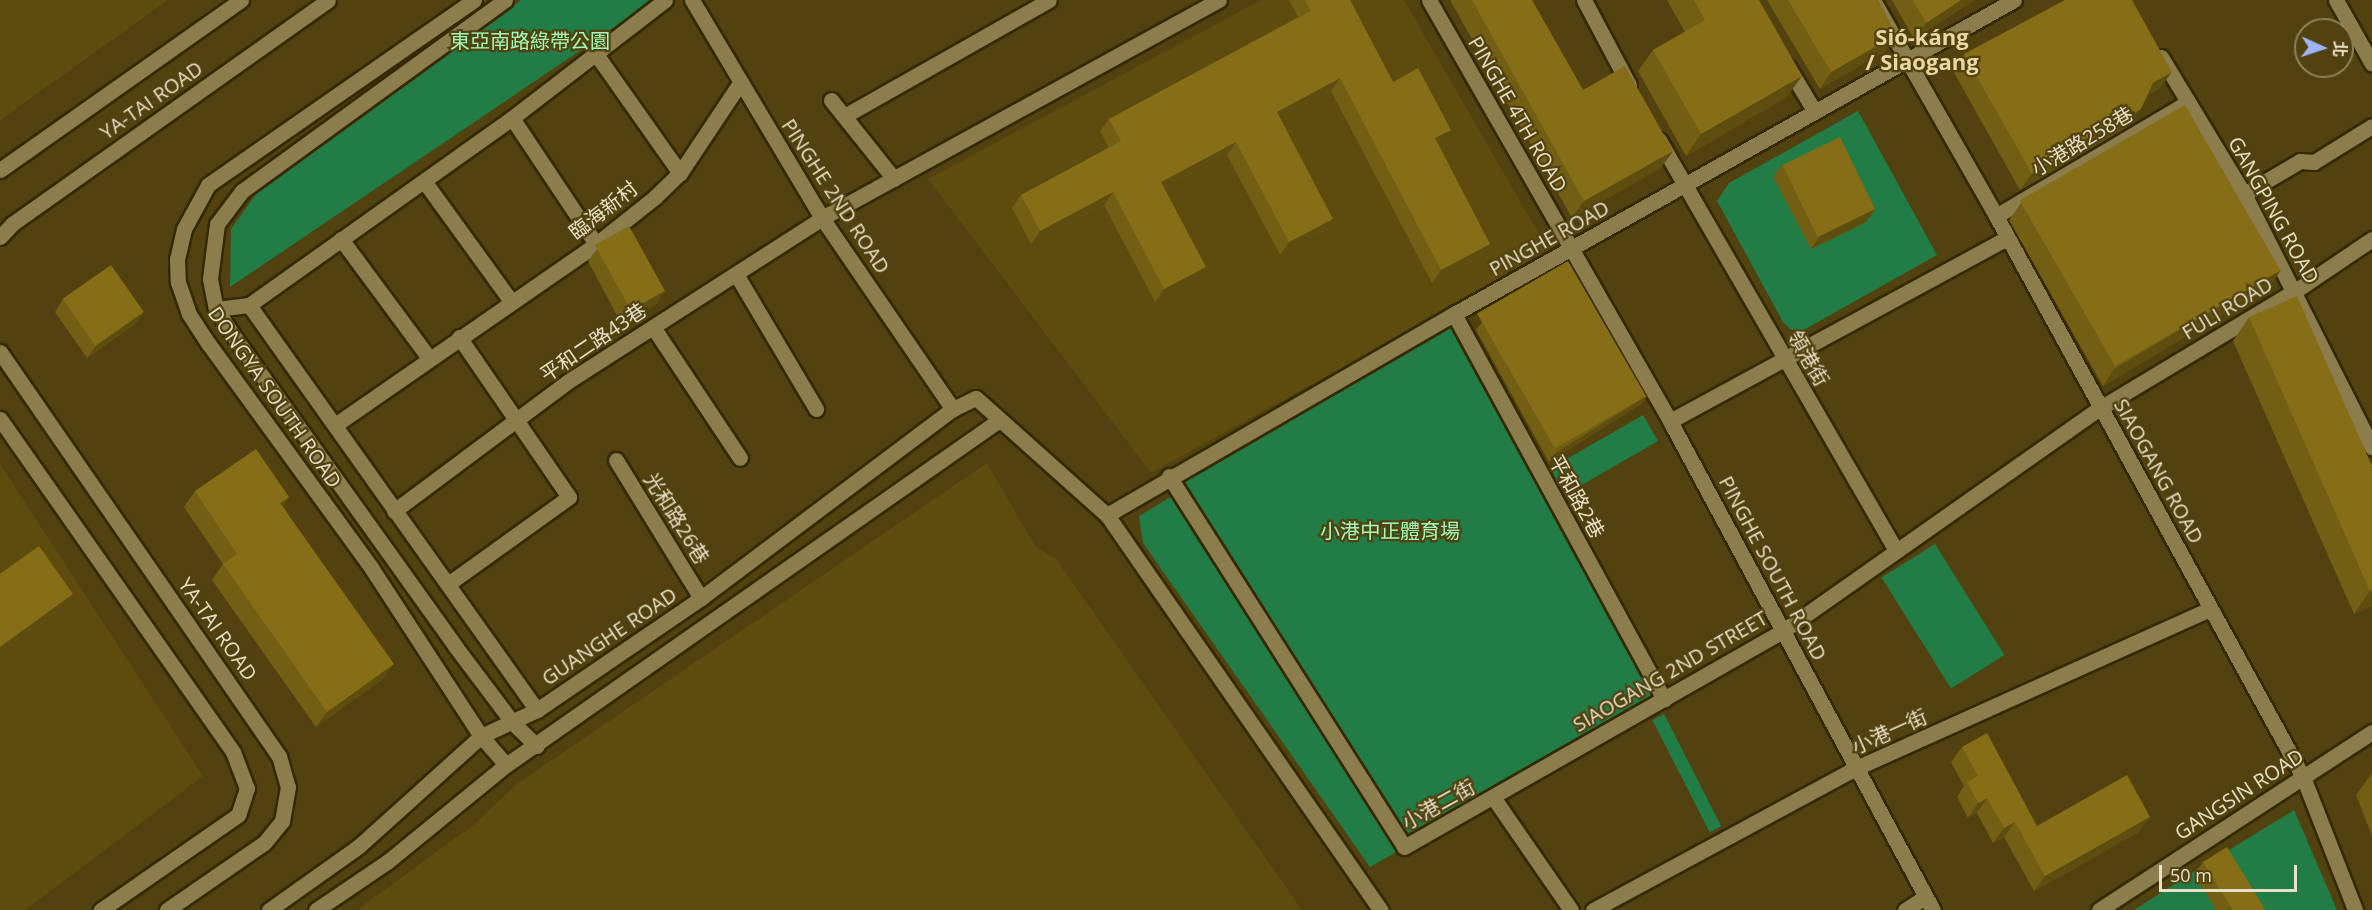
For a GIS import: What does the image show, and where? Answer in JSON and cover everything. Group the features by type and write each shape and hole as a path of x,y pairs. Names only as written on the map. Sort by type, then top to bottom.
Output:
{"street":[{"name":"YA-TAI ROAD","path":"0,170 241,0"},
{"name":"YA-TAI ROAD","path":"0,237 12,224 328,0"},
{"name":"DONGYA SOUTH ROAD","path":"474,0 208,185 184,229 177,259 178,282 189,314 372,570 481,736 507,765"},
{"name":"DONGYA SOUTH ROAD","path":"505,0 242,190 217,224 210,279 216,309 513,723 537,746"},
{"path":"216,309 249,305 512,118 664,0"},
{"name":"PINGHE 2ND ROAD","path":"692,0 822,218 952,409"},
{"name":"平和二路43巷","path":"394,511 567,382 822,218 1219,0"},
{"name":"PINGHE 4TH ROAD","path":"1429,0 1570,250"},
{"path":"1584,0 1640,104"},
{"name":"SIAOGANG ROAD","path":"1873,0 1906,62 1996,216 2303,777 2355,910"},
{"path":"846,115 1043,2"},
{"name":"PINGHE ROAD","path":"1107,515 1169,476 1454,314 1684,188 1906,62 2005,2"},
{"path":"2340,2 2372,64"},
{"name":"GANGPING ROAD","path":"2151,41 2244,194 2372,447"},
{"path":"1779,51 1815,112"},
{"path":"596,54 680,173"},
{"name":"臨海新村","path":"335,425 596,244 680,173 740,83"},
{"path":"831,100 846,115 894,179"},
{"name":"小港路258巷","path":"1996,216 2188,102"},
{"path":"512,118 596,244"},
{"name":"領港街","path":"1651,125 1684,188 1896,551"},
{"path":"2244,194 2300,162 2314,162 2372,126"},
{"path":"424,181 511,301"},
{"path":"1670,421 1786,361 2007,238"},
{"path":"341,239 429,358"},
{"name":"FULI ROAD","path":"2100,408 2295,291 2371,241"},
{"name":"PINGHE SOUTH ROAD","path":"1570,250 1670,421 1929,904"},
{"path":"736,274 816,409"},
{"path":"249,305 537,710"},
{"name":"平和路2巷","path":"1454,314 1664,699"},
{"path":"652,327 740,458"},
{"path":"448,584 569,497 459,337"},
{"name":"YA-TAI ROAD","path":"0,352 279,756 288,787 282,821 264,843 167,910"},
{"name":"GUANGHE ROAD","path":"269,910 359,846 481,736 537,710 701,598 952,409 976,398 998,421"},
{"name":"SIAOGANG 2ND STREET","path":"1492,797 1784,630 2100,408"},
{"path":"0,419 233,752 247,788 238,815 101,910"},
{"path":"316,910 387,862 507,765 998,421 1107,515 1381,910"},
{"name":"光和路26巷","path":"616,460 701,598"},
{"name":"小港二街","path":"1169,476 1404,847 1492,797"},
{"name":"小港一街","path":"1593,910 1856,768 2211,609"},
{"name":"GANGSIN ROAD","path":"2098,910 2372,732"},
{"path":"1492,797 1571,910"},
{"path":"1905,910 1929,904"}],"shaded area":[{"path":"0,0 168,0 0,120"},
{"path":"1261,0 1404,0 1550,253 1151,473 928,179"},
{"path":"987,463 1035,546 1056,559 1302,910 357,910 472,826 517,784"},
{"path":"0,464 203,776 25,910 0,910"}],"green space":[{"name":"東亞南路綠帶公園","path":"521,0 655,0 230,287 231,229 256,194"},
{"path":"1858,111 1937,255 1800,332 1790,329 1783,322 1717,201 1729,183"},
{"name":"小港中正體育場","path":"1448,319 1658,698 1384,849 1174,471"},
{"path":"1643,415 1658,441 1563,496 1548,470"},
{"path":"1174,495 1398,851 1370,867 1143,543 1139,516"},
{"path":"1935,544 2004,655 1951,688 1882,577"},
{"path":"1664,714 1721,826 1710,832 1652,720"},
{"path":"2294,810 2337,910 2134,910 2196,870"}],"building":[{"path":"1305,0 1350,0 1393,82 1418,68 1451,130 1435,138 1490,244 1441,270 1340,78 1277,112 1333,219 1289,242 1236,142 1161,182 1206,267 1164,289 1113,192 1040,231 1021,195 1121,141 1109,119 1311,11"},
{"path":"1472,0 1532,0 1583,90 1625,66 1673,151 1584,201"},
{"path":"1694,0 1759,0 1802,76 1701,134 1653,50 1705,20"},
{"path":"1788,0 1878,0 1896,35 1831,72"},
{"path":"1913,0 1961,0 1926,23"},
{"path":"2065,0 2132,0 2172,72 2153,83 2141,109 2032,174 1964,54"},
{"path":"2185,105 2280,270 2115,366 2020,200"},
{"path":"1840,137 1875,209 1818,237 1782,165"},
{"path":"629,226 665,291 631,310 595,245"},
{"path":"1568,261 1646,396 1555,449 1477,314"},
{"path":"111,265 144,312 95,346 63,299"},
{"path":"2297,296 2372,466 2372,590 2370,591 2249,317"},
{"path":"256,449 289,497 280,503 394,664 327,712 223,564 237,554 195,491"},
{"path":"39,546 73,594 0,647 0,574"},
{"path":"1987,733 2037,826 2127,775 2150,817 2045,876 2015,822 2004,828 1987,798 1978,803 1967,782 1978,776 1962,747"},
{"path":"2227,847 2265,909 2233,910 2203,862"}],"district":[{"name":"Sió-káng / Siaogang","path":"1922,48"}]}
